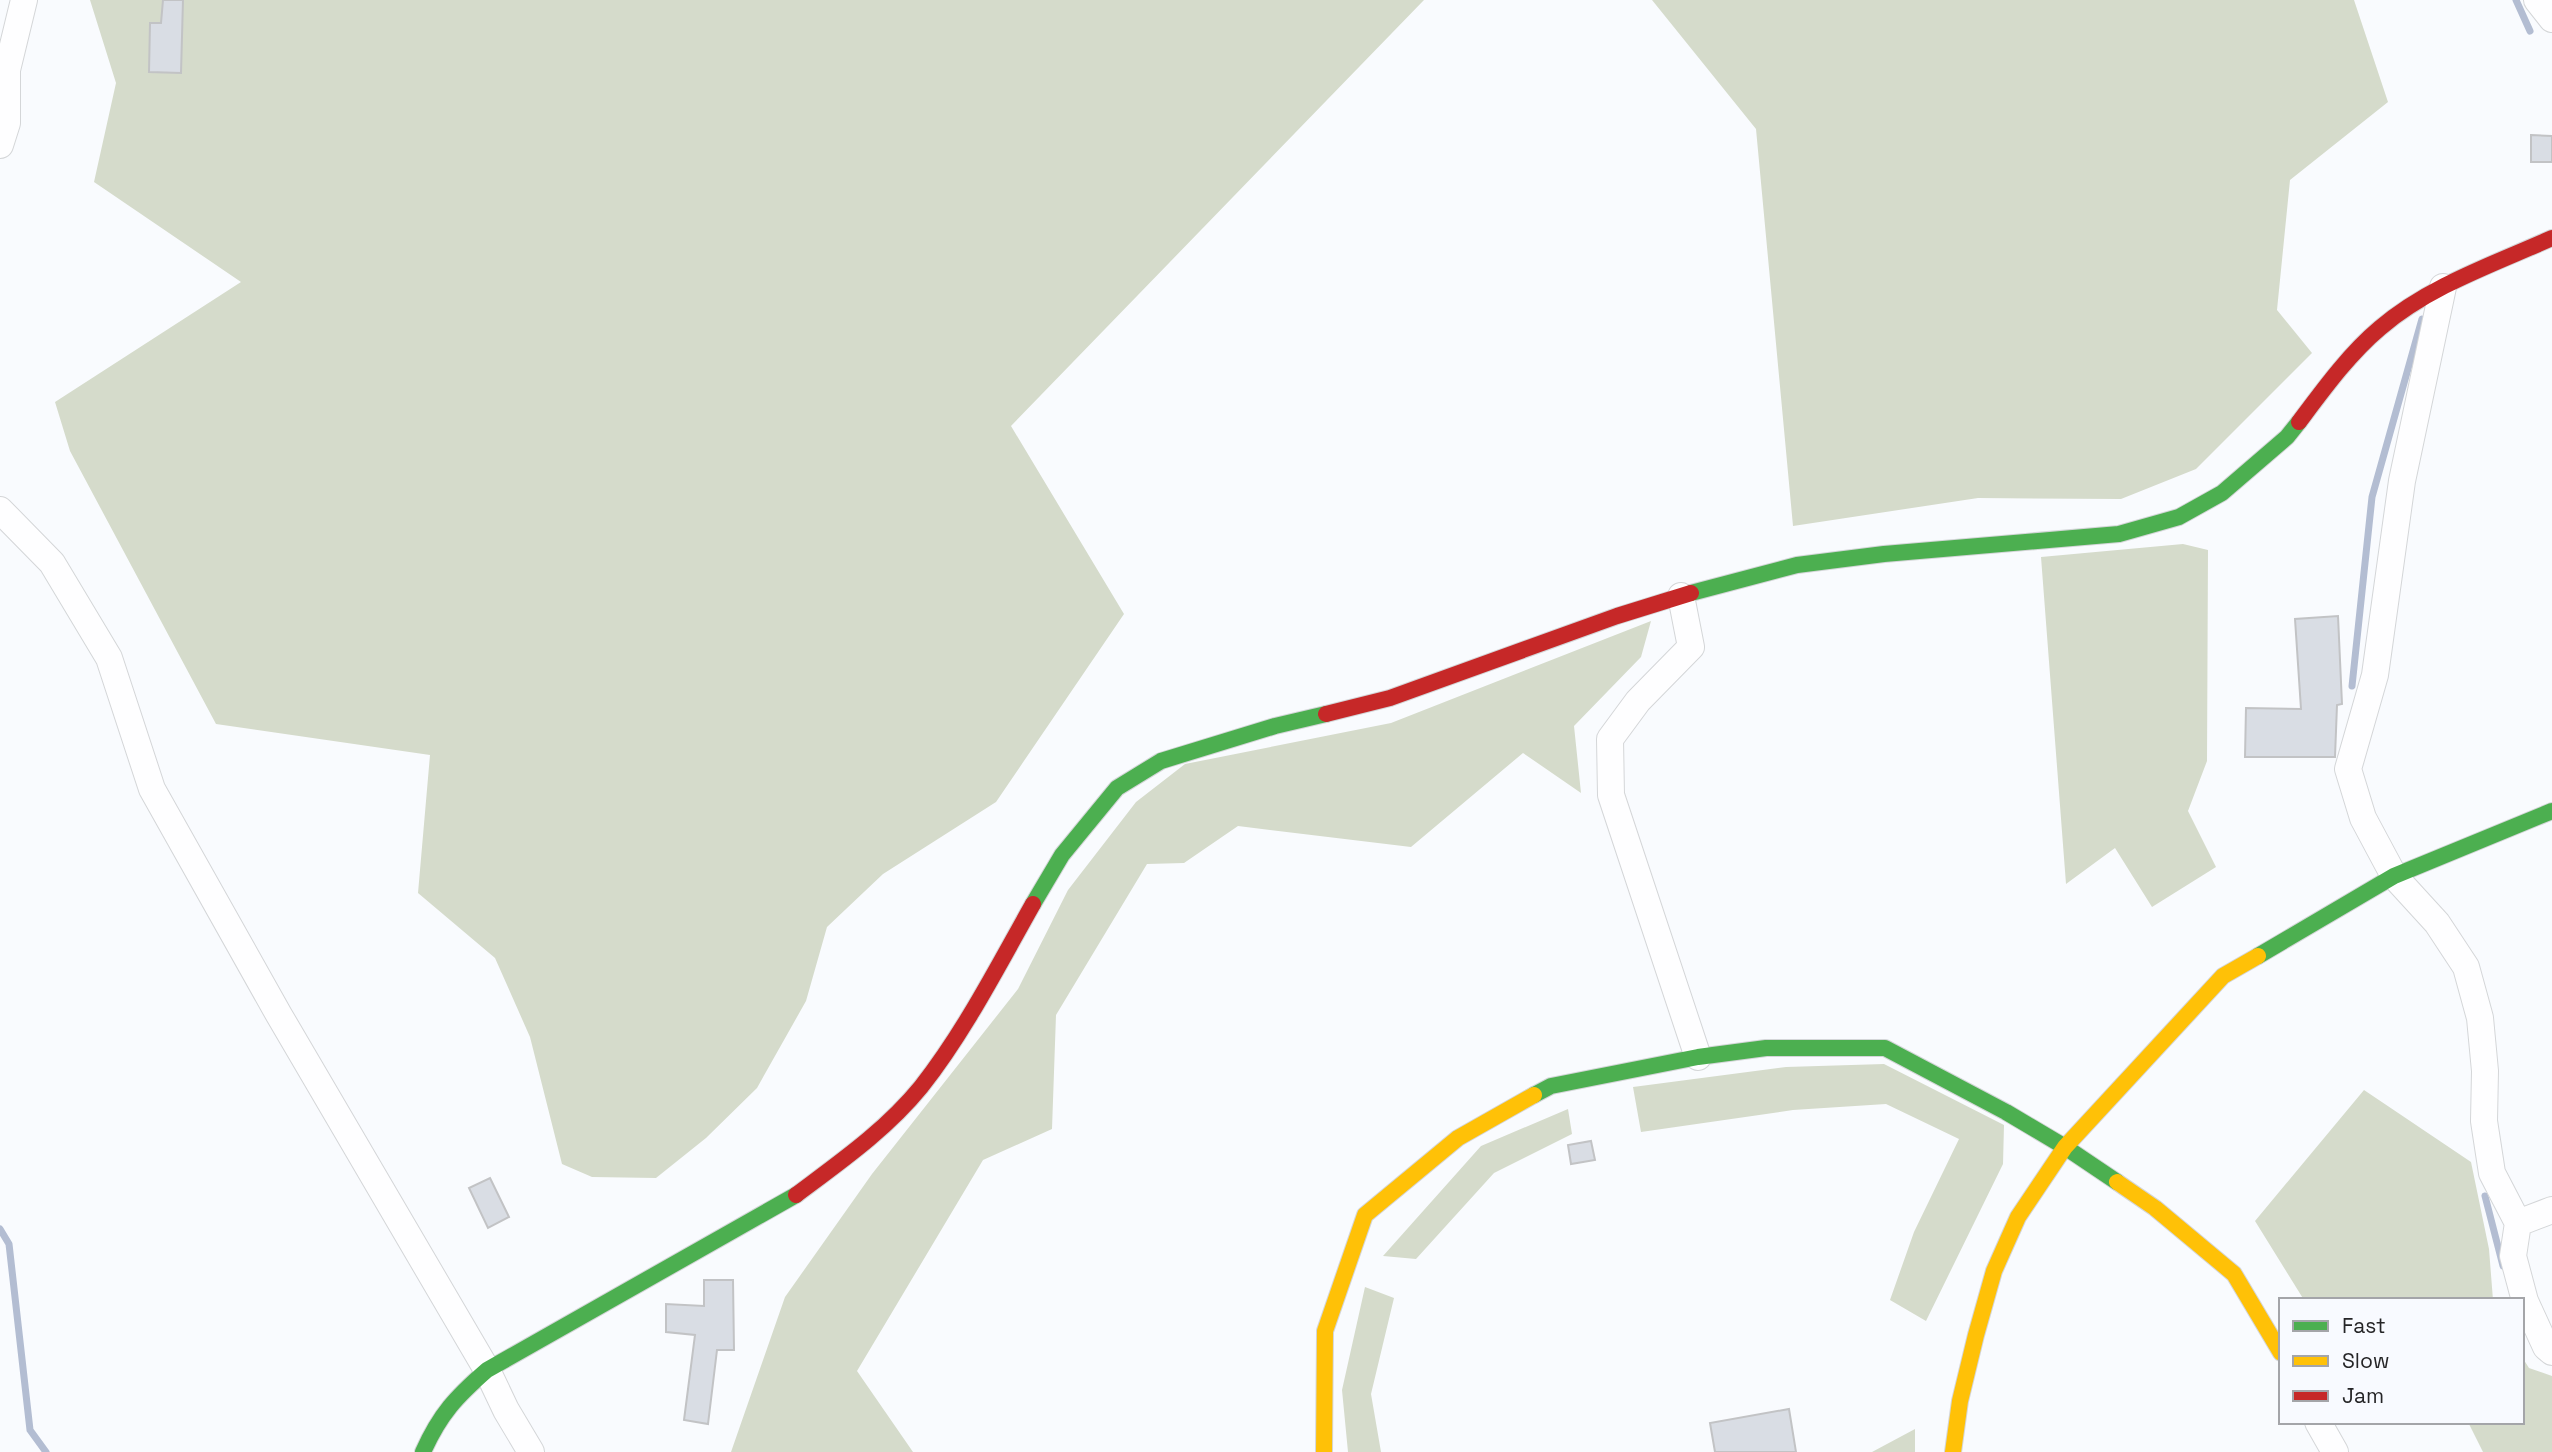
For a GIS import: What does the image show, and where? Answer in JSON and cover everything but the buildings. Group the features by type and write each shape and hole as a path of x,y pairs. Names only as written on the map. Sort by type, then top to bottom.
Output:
{"street":[{"path":"0,145 7,122 7,70 24,0"},
{"path":"2537,0 2552,19"},
{"path":"424,1452 433,1430 455,1398 488,1370 791,1199 870,1139 920,1088 952,1044 1062,855 1117,788 1161,761 1275,726 1390,698 1618,616 1797,565 1884,554 2119,534 2179,517 2222,493 2287,437 2329,382 2378,329 2414,303 2443,287 2552,238"},
{"path":"2443,287 2402,481 2375,675 2348,769 2363,818 2394,876 2437,923 2466,967 2480,1018 2485,1071 2484,1121 2492,1173 2518,1223 2513,1256 2522,1290 2546,1348 2552,1352"},
{"path":"0,510 52,563 109,658 152,789 279,1015 488,1370 506,1410 531,1452"},
{"path":"1681,596 1691,648 1637,701 1610,739 1611,795 1698,1057"},
{"path":"1953,1452 1960,1401 1994,1271 2018,1217 2065,1147 2223,976 2394,876 2552,811"},
{"path":"1324,1452 1325,1331 1365,1215 1458,1138 1551,1086 1698,1057 1766,1048 1885,1048 2007,1112 2065,1147 2155,1208 2234,1274 2279,1350"},
{"path":"2518,1223 2552,1210"},
{"path":"2319,1424 2334,1452"}],"green space":[{"path":"90,0 1424,0 1011,426 1124,614 996,802 883,874 827,927 806,1001 757,1088 706,1138 656,1178 592,1177 562,1164 530,1037 495,958 418,893 430,755 216,724 70,451 55,402 241,282 94,182 116,83"},
{"path":"1652,0 2354,0 2388,102 2290,180 2277,310 2312,353 2196,469 2121,499 1978,498 1793,526 1756,129"},
{"path":"2183,544 2208,550 2207,761 2188,811 2216,867 2152,907 2115,848 2066,884 2041,557"},
{"path":"1651,621 1641,657 1574,726 1581,793 1523,753 1411,847 1238,826 1184,863 1147,864 1056,1015 1052,1129 983,1160 857,1371 913,1452 731,1452 785,1297 872,1174 1018,989 1068,890 1136,802 1185,764 1391,723"},
{"path":"1884,1064 2004,1125 2003,1164 1926,1321 1890,1300 1914,1232 1959,1139 1886,1104 1793,1110 1641,1132 1633,1087 1786,1067"},
{"path":"2364,1090 2471,1162 2489,1249 2493,1298 2303,1298 2255,1221"},
{"path":"1568,1109 1572,1134 1494,1173 1416,1259 1383,1256 1481,1146"},
{"path":"1365,1287 1394,1298 1371,1394 1381,1452 1348,1452 1342,1390"},
{"path":"2524,1360 2529,1368 2552,1376 2552,1452 2483,1452 2469,1424 2524,1424"},
{"path":"1915,1429 1915,1452 1872,1452"}],"waterway":[{"path":"2516,0 2530,31"},
{"path":"2352,686 2372,497 2422,319"},
{"path":"2485,1196 2503,1266"},
{"path":"0,1229 9,1244 30,1430 46,1452"}],"traffic: fast":[{"path":"1691,593 1797,565 1884,554 2119,534 2179,517 2222,493 2287,437 2299,422"},
{"path":"1033,904 1062,855 1117,788 1161,761 1275,726 1326,714"},
{"path":"2258,956 2394,876 2552,811"},
{"path":"1534,1095 1551,1086 1698,1057 1766,1048 1885,1048 2006,1112 2117,1182"},
{"path":"423,1452 450,1407 487,1370 796,1195"}],"traffic: slow":[{"path":"1953,1452 1960,1401 1976,1335 1994,1271 2018,1217 2065,1147 2223,976 2258,956"},
{"path":"1324,1452 1325,1331 1365,1215 1458,1138 1534,1095"},
{"path":"2117,1182 2155,1208 2234,1274 2279,1350"}],"traffic: jam":[{"path":"2299,422 2358,349 2399,313 2463,277 2552,238"},
{"path":"1326,714 1390,698 1617,616 1691,593"},
{"path":"796,1195 878,1131 921,1087 967,1021 1033,904"}]}
